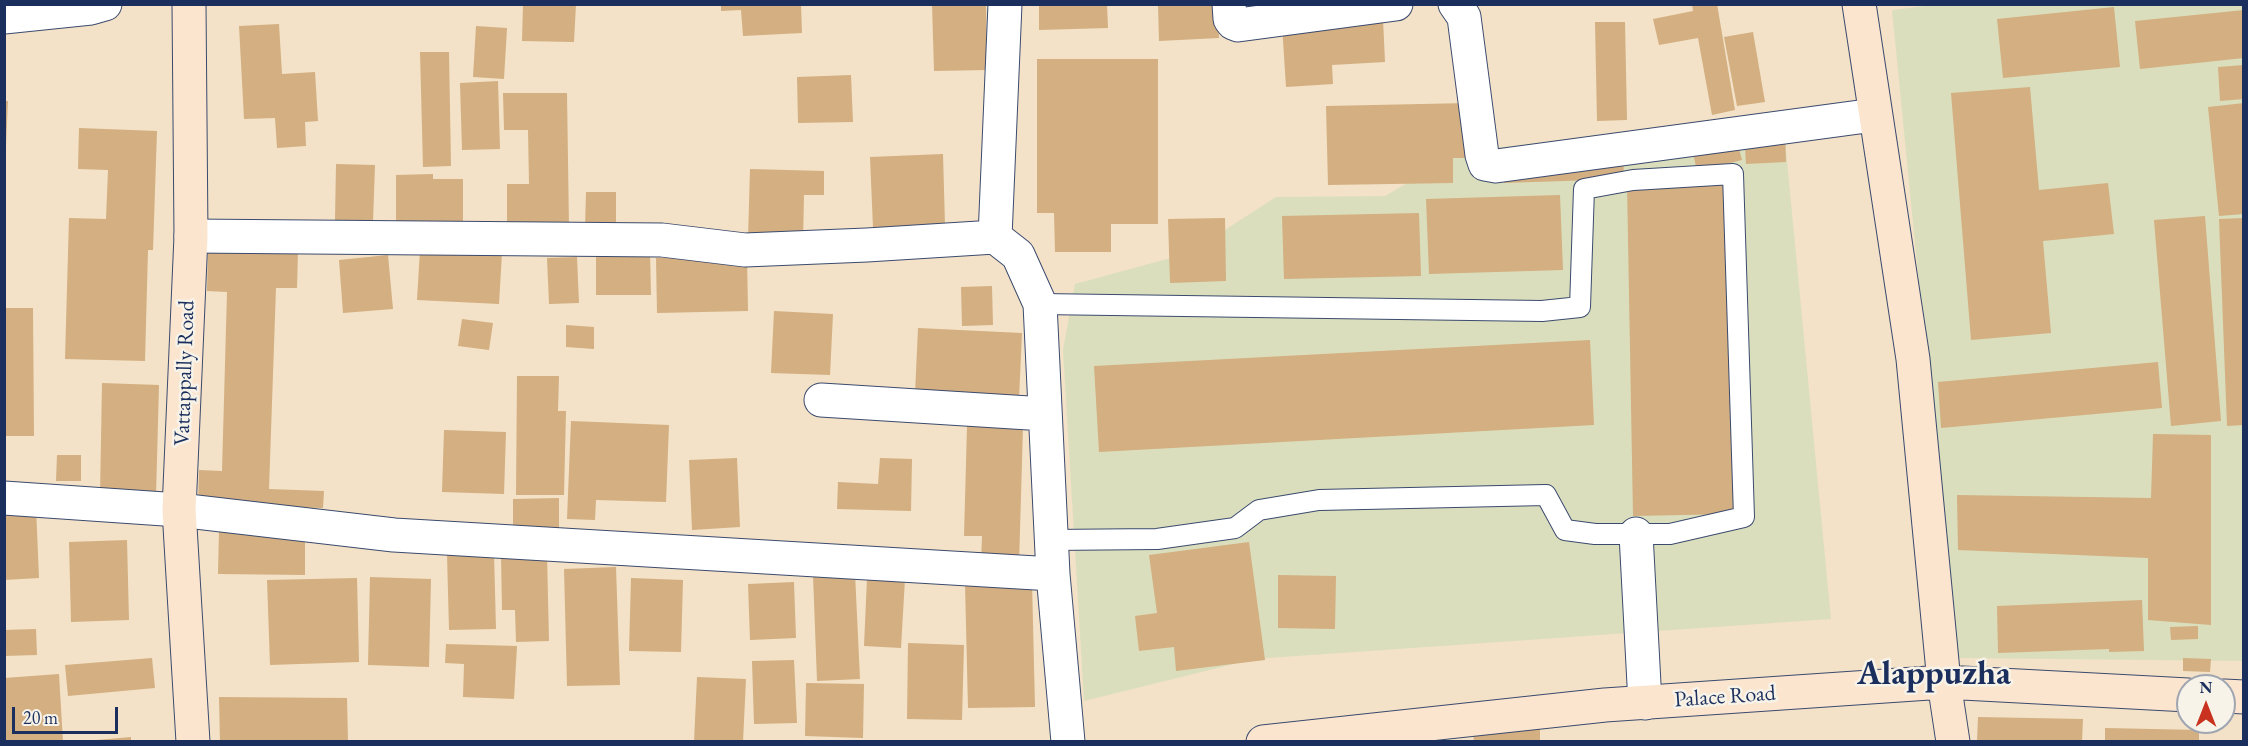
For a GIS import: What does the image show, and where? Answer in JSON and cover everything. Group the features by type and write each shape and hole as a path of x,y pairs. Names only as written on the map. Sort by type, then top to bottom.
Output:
{"main road":[{"name":"Vattappally Road","path":"189,4 191,236 179,510 193,741"},
{"path":"1859,4 1874,115 1913,359 1944,682 1953,741"},
{"name":"Palace Road","path":"1263,741 1605,705 1944,682 2176,694"}],"street":[{"path":"4,17 91,8 105,4"},
{"path":"995,237 1005,4"},
{"path":"1229,4 1230,19 1238,25 1396,4"},
{"path":"1455,4 1464,17 1485,164 1496,165 1874,115"},
{"path":"191,236 662,240 745,250 995,237 1018,255 1040,303 1053,574 1068,741"},
{"path":"821,400 1045,414"},
{"path":"4,498 179,510 394,535 1053,574"},
{"path":"1636,534 1644,703"}],"lane":[{"path":"1040,303 1542,311 1580,307 1584,189 1633,180 1733,174 1744,517 1670,534 1594,534 1564,530 1546,495 1319,500 1259,510 1235,528 1156,539 1051,540"}],"shaded area":[{"path":"1942,4 2243,5 2243,661 1956,658 1892,10"},
{"path":"1783,119 1831,619 1254,659 1084,701 1063,350 1075,284 1189,253 1276,197 1385,196 1462,151"}],"building":[{"path":"523,4 576,4 574,42 522,41"},
{"path":"721,4 801,4 802,33 743,36 741,10 721,11"},
{"path":"932,4 986,4 987,70 934,71"},
{"path":"1039,4 1107,4 1108,28 1039,30"},
{"path":"1158,4 1217,4 1219,38 1159,41"},
{"path":"1692,4 1717,4 1735,110 1712,115 1698,38 1659,45 1653,19 1693,11"},
{"path":"2114,7 2120,67 2003,78 1997,19"},
{"path":"2244,10 2244,58 2140,69 2135,21"},
{"path":"1383,19 1385,62 1332,65 1333,84 1286,87 1282,25"},
{"path":"1595,22 1625,22 1627,120 1597,121"},
{"path":"279,24 282,74 315,72 318,121 305,122 306,146 277,148 275,118 244,119 239,26"},
{"path":"476,26 507,28 504,79 473,77"},
{"path":"1753,32 1765,102 1737,106 1724,37"},
{"path":"420,52 449,52 451,166 423,167"},
{"path":"1037,59 1158,59 1158,224 1111,224 1111,252 1055,252 1054,213 1037,213"},
{"path":"2244,65 2244,99 2220,101 2218,67"},
{"path":"851,75 853,122 798,123 797,77"},
{"path":"498,81 500,149 462,150 460,83"},
{"path":"2030,87 2039,190 2108,183 2114,234 2043,241 2051,333 1971,340 1951,93"},
{"path":"503,93 567,93 569,228 507,229 507,184 529,184 528,130 504,130"},
{"path":"4,101 8,101 6,146 4,146"},
{"path":"1469,103 1470,158 1453,158 1453,183 1328,185 1326,106"},
{"path":"2244,103 2244,214 2219,216 2208,107"},
{"path":"79,128 157,131 153,250 148,250 145,361 65,359 69,218 106,219 108,170 78,169"},
{"path":"1785,130 1786,162 1746,164 1744,132"},
{"path":"1735,134 1742,160 1697,171 1691,144"},
{"path":"1623,151 1624,179 1504,183 1503,155"},
{"path":"943,154 945,225 873,228 870,157"},
{"path":"336,164 375,165 373,222 335,220"},
{"path":"750,169 824,171 824,195 804,195 803,241 748,239"},
{"path":"433,174 433,179 463,179 463,226 396,227 396,175"},
{"path":"1728,181 1734,514 1633,516 1627,183"},
{"path":"586,192 616,192 616,231 585,229"},
{"path":"1560,195 1563,270 1429,274 1426,199"},
{"path":"1419,213 1421,276 1284,279 1282,216"},
{"path":"2205,216 2221,421 2171,426 2154,220"},
{"path":"1225,218 1226,281 1170,283 1168,219"},
{"path":"2244,218 2244,425 2227,426 2219,219"},
{"path":"208,249 298,251 297,288 276,288 269,489 324,491 323,508 198,505 199,470 222,471 227,292 207,291"},
{"path":"420,250 502,253 499,304 417,300"},
{"path":"596,251 650,251 651,295 596,295"},
{"path":"388,255 393,309 343,313 339,260"},
{"path":"747,256 748,311 657,313 656,258"},
{"path":"577,257 579,303 549,304 547,258"},
{"path":"992,286 993,325 962,326 961,287"},
{"path":"4,308 33,308 34,436 4,436"},
{"path":"774,311 833,314 830,375 771,373"},
{"path":"462,319 493,323 489,350 458,346"},
{"path":"566,325 594,327 594,349 566,347"},
{"path":"918,328 1022,333 1019,399 915,394"},
{"path":"1590,340 1594,425 1099,452 1094,366"},
{"path":"2158,362 2162,408 1941,428 1938,382"},
{"path":"517,376 559,376 558,411 566,411 564,495 516,495"},
{"path":"102,383 159,385 156,496 100,495"},
{"path":"571,421 669,425 666,502 596,500 595,520 567,519"},
{"path":"967,426 1023,427 1019,564 981,563 982,536 964,536"},
{"path":"444,430 506,432 504,494 442,492"},
{"path":"2153,434 2211,435 2211,625 2148,620 2148,558 1958,550 1957,495 2151,498"},
{"path":"57,455 81,455 81,481 56,481"},
{"path":"737,458 740,527 692,530 689,460"},
{"path":"880,458 912,459 911,511 837,509 838,482 878,484"},
{"path":"559,498 559,531 513,532 513,499"},
{"path":"36,507 39,578 4,580 4,508"},
{"path":"219,530 305,532 305,575 218,574"},
{"path":"127,540 129,620 71,622 69,542"},
{"path":"1249,542 1265,660 1176,671 1174,647 1139,651 1135,616 1157,613 1149,555"},
{"path":"494,553 496,629 449,630 447,554"},
{"path":"547,554 549,641 516,642 515,610 502,610 501,555"},
{"path":"616,567 620,685 567,686 564,569"},
{"path":"855,573 860,679 817,681 813,575"},
{"path":"1278,575 1336,576 1335,629 1278,628"},
{"path":"370,577 431,579 429,667 368,665"},
{"path":"357,578 359,662 270,665 267,580"},
{"path":"631,578 683,580 681,652 629,651"},
{"path":"867,578 905,579 901,648 864,646"},
{"path":"794,582 796,638 750,640 748,584"},
{"path":"1032,582 1035,707 968,708 965,584"},
{"path":"2142,600 2144,651 2109,652 2109,649 1998,653 1997,606"},
{"path":"2198,626 2198,639 2171,640 2170,627"},
{"path":"36,629 37,655 4,656 4,630"},
{"path":"908,643 964,645 962,720 907,719"},
{"path":"446,644 517,646 514,699 463,697 464,664 445,663"},
{"path":"152,658 155,688 68,696 65,665"},
{"path":"2183,658 2211,659 2210,672 2183,671"},
{"path":"794,660 797,723 754,724 752,661"},
{"path":"59,674 63,742 4,742 4,678"},
{"path":"697,677 746,679 743,742 694,742"},
{"path":"806,683 864,684 863,738 805,736"},
{"path":"219,697 347,698 348,742 220,742"},
{"path":"1978,717 2083,719 2082,742 1977,742"},
{"path":"2105,728 2176,730 2176,734 2199,734 2199,742 2105,742"},
{"path":"1540,729 1540,742 1474,742 1473,731"},
{"path":"131,737 131,742 96,742 96,740"}],"district":[{"name":"Alappuzha","path":"1934,675"}]}
